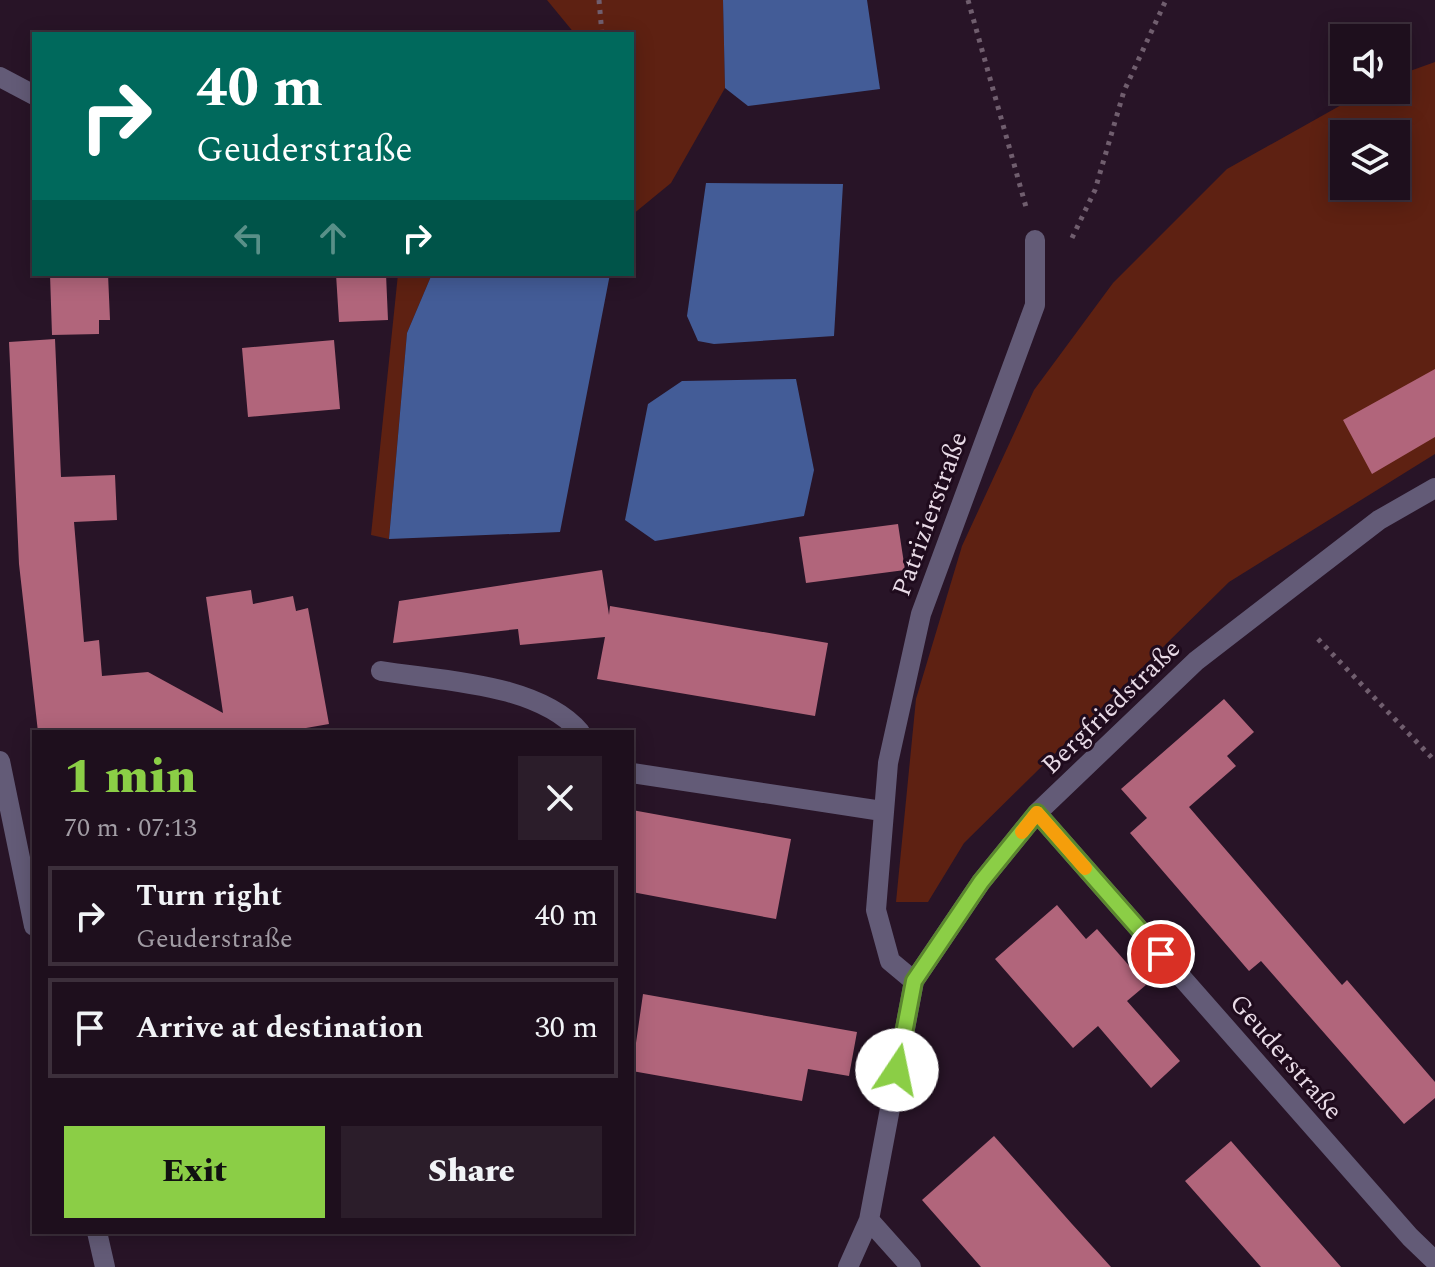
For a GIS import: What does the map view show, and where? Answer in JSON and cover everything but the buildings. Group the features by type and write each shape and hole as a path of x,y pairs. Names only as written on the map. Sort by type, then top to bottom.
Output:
{"street":[{"path":"0,77 32,94"},
{"name":"Patrizierstraße","path":"914,981 890,961 876,910 888,763 921,614 1035,305 1035,240"},
{"name":"Bergfriedstraße","path":"848,1267 869,1220 914,981 981,882 1037,813 1196,661 1379,520 1435,488"},
{"path":"381,671 518,693 567,717 578,730"},
{"path":"0,761 32,916"},
{"path":"634,773 882,811"},
{"name":"Geuderstraße","path":"1037,813 1410,1237 1435,1261"},
{"path":"869,1220 911,1267"},
{"path":"97,1234 105,1267"}],"path":[{"path":"599,0 602,32"},
{"path":"968,0 1035,240"},
{"path":"1068,246 1095,190 1124,91 1166,0"},
{"path":"1318,639 1435,761"}],"shaded area":[{"path":"547,0 723,0 725,88 671,183 634,213 634,32 573,32"},
{"path":"1435,62 1435,454 1229,582 964,843 928,902 896,902 916,699 962,546 1034,390 1113,283 1227,169 1343,104 1410,104 1410,71"},
{"path":"398,276 431,276 407,333 389,539 371,535"}],"water":[{"path":"723,0 867,0 880,89 748,106 725,88"},
{"path":"706,183 843,184 834,336 714,344 698,341 687,316"},
{"path":"431,276 610,276 560,532 389,539 407,333"},
{"path":"796,379 814,470 804,516 655,541 625,520 648,404 682,381"}],"slow traffic":[{"path":"1022,832 1037,813 1085,868"}],"route":[{"path":"897,1070 914,981 981,882 1037,813 1161,954"}]}
